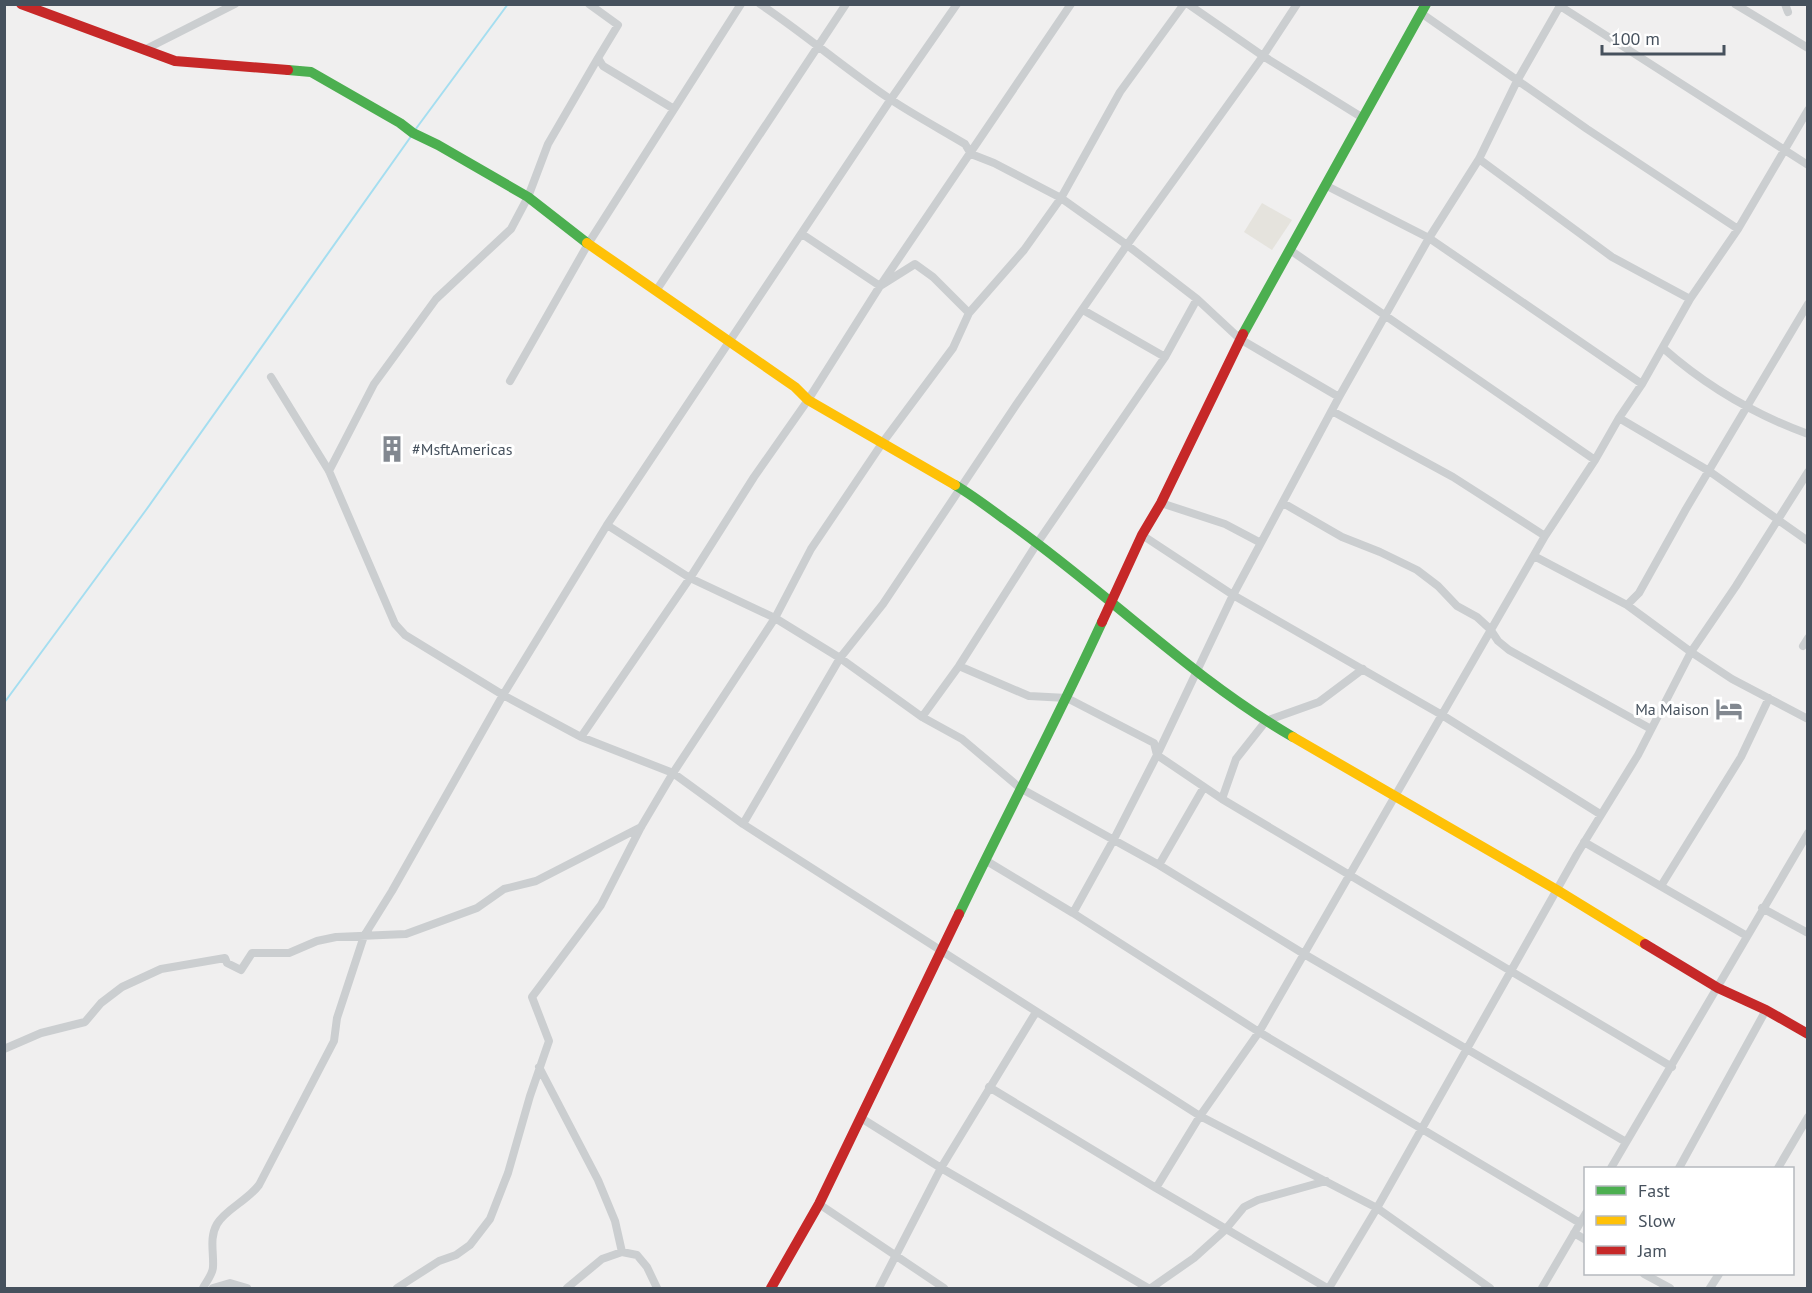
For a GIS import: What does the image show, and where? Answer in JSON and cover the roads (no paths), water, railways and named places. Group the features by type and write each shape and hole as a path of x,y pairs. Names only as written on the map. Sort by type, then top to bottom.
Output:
{"street":[{"path":"21,4 175,61 311,72 400,123 413,133 528,197 588,244 795,387 808,400 959,487 1038,542 1197,673 1266,721 1395,794 1718,988 1766,1010 1808,1034"},
{"path":"144,50 235,4"},
{"path":"329,471 374,384 429,308 511,229 528,197 548,144 618,25 589,4"},
{"path":"510,381 588,244 741,4"},
{"path":"760,4 891,99 965,144 972,154 1061,198 1197,299 1240,339 1339,397"},
{"path":"656,291 846,4"},
{"path":"203,1288 213,1268 213,1233 217,1223 252,1194 259,1185 330,1051 334,1041 337,1018 364,936 392,891 503,694 607,525 891,99 957,4"},
{"path":"581,737 690,578 754,477 808,400 880,286 972,154 1071,4"},
{"path":"397,1288 439,1261 456,1255 470,1245 490,1219 508,1173 539,1067 549,1041 532,997 601,905 641,827 673,773 776,618 811,549 883,442 953,348 969,313 1024,250 1061,198 1120,92 1186,4 1263,56 1363,118"},
{"path":"743,824 840,658 883,604 959,487 1127,245 1263,56 1297,4"},
{"path":"1735,4 1808,48"},
{"path":"1073,913 1157,755 1233,595 1339,397 1429,238 1479,159 1517,81 1560,5 1808,165"},
{"path":"771,1288 819,1204 1020,788 1067,698 1142,535 1161,503 1240,339 1423,9 1517,81 1738,229"},
{"path":"598,58 603,66 674,109"},
{"path":"1156,1188 1200,1116 1258,1032 1545,536 1642,384 1690,299 1738,229 1808,110"},
{"path":"1479,159 1612,257 1690,299"},
{"path":"1325,185 1429,238 1642,384"},
{"path":"802,234 880,286"},
{"path":"1290,250 1595,460"},
{"path":"880,286 915,264 933,277 969,313"},
{"path":"922,717 959,666 1038,542 1165,357 1197,299"},
{"path":"1627,605 1639,593 1808,304"},
{"path":"1083,310 1165,357"},
{"path":"1663,348 1692,374 1746,408 1808,434"},
{"path":"271,377 329,471 399,630 503,694 581,737 673,773 743,824 1200,1116 1377,1208 1490,1288"},
{"path":"1332,411 1453,477 1545,536"},
{"path":"1619,418 1709,471 1808,541"},
{"path":"989,1087 1225,1230 1328,1288 1377,1208 1600,814 1638,755 1691,652 1808,472"},
{"path":"1161,503 1224,524 1262,543"},
{"path":"1283,503 1342,537 1417,570 1438,586 1457,606 1477,617 1509,650 1651,729"},
{"path":"607,525 690,578 776,618 840,658 922,717 962,739 1020,788 1159,865 1304,954 1626,1142"},
{"path":"1142,535 1233,595 1442,715 1600,814"},
{"path":"1534,556 1627,605 1691,652 1732,678 1808,719"},
{"path":"1803,646 1808,638"},
{"path":"959,666 1029,696 1067,698 1154,743 1157,755 1222,799 1672,1066"},
{"path":"1222,799 1236,759 1266,721 1319,702 1363,669"},
{"path":"1661,886 1741,757 1770,698"},
{"path":"1159,865 1204,787"},
{"path":"4,1049 41,1033 85,1022 101,1003 122,987 161,969 225,958 227,963 241,970 252,953 289,953 316,940 345,936 406,934 469,912 484,905 504,889 536,881 641,827"},
{"path":"1612,1167 1808,833"},
{"path":"1584,842 1747,936"},
{"path":"985,860 1073,913 1258,1032 1580,1223"},
{"path":"1762,908 1808,933"},
{"path":"1679,1167 1766,1010"},
{"path":"879,1288 941,1168 1036,1012"},
{"path":"539,1067 598,1180 615,1221 622,1252"},
{"path":"1779,1167 1808,1117"},
{"path":"861,1118 941,1168 1150,1288 1194,1258 1225,1230 1244,1207 1258,1200 1326,1180"},
{"path":"819,1204 944,1288"},
{"path":"1542,1288 1584,1216"},
{"path":"1574,1233 1584,1239"},
{"path":"567,1288 603,1259 622,1252 637,1255 647,1267 657,1288"},
{"path":"1646,1275 1671,1288"},
{"path":"1710,1288 1718,1275"},
{"path":"213,1288 230,1283 247,1288"}],"waterway":[{"path":"415,130 508,4"},
{"path":"4,703 146,510 412,135"}],"place":[{"name":"#MsftAmericas","path":"392,449"},
{"name":"Ma Maison","path":"1729,709"}]}
